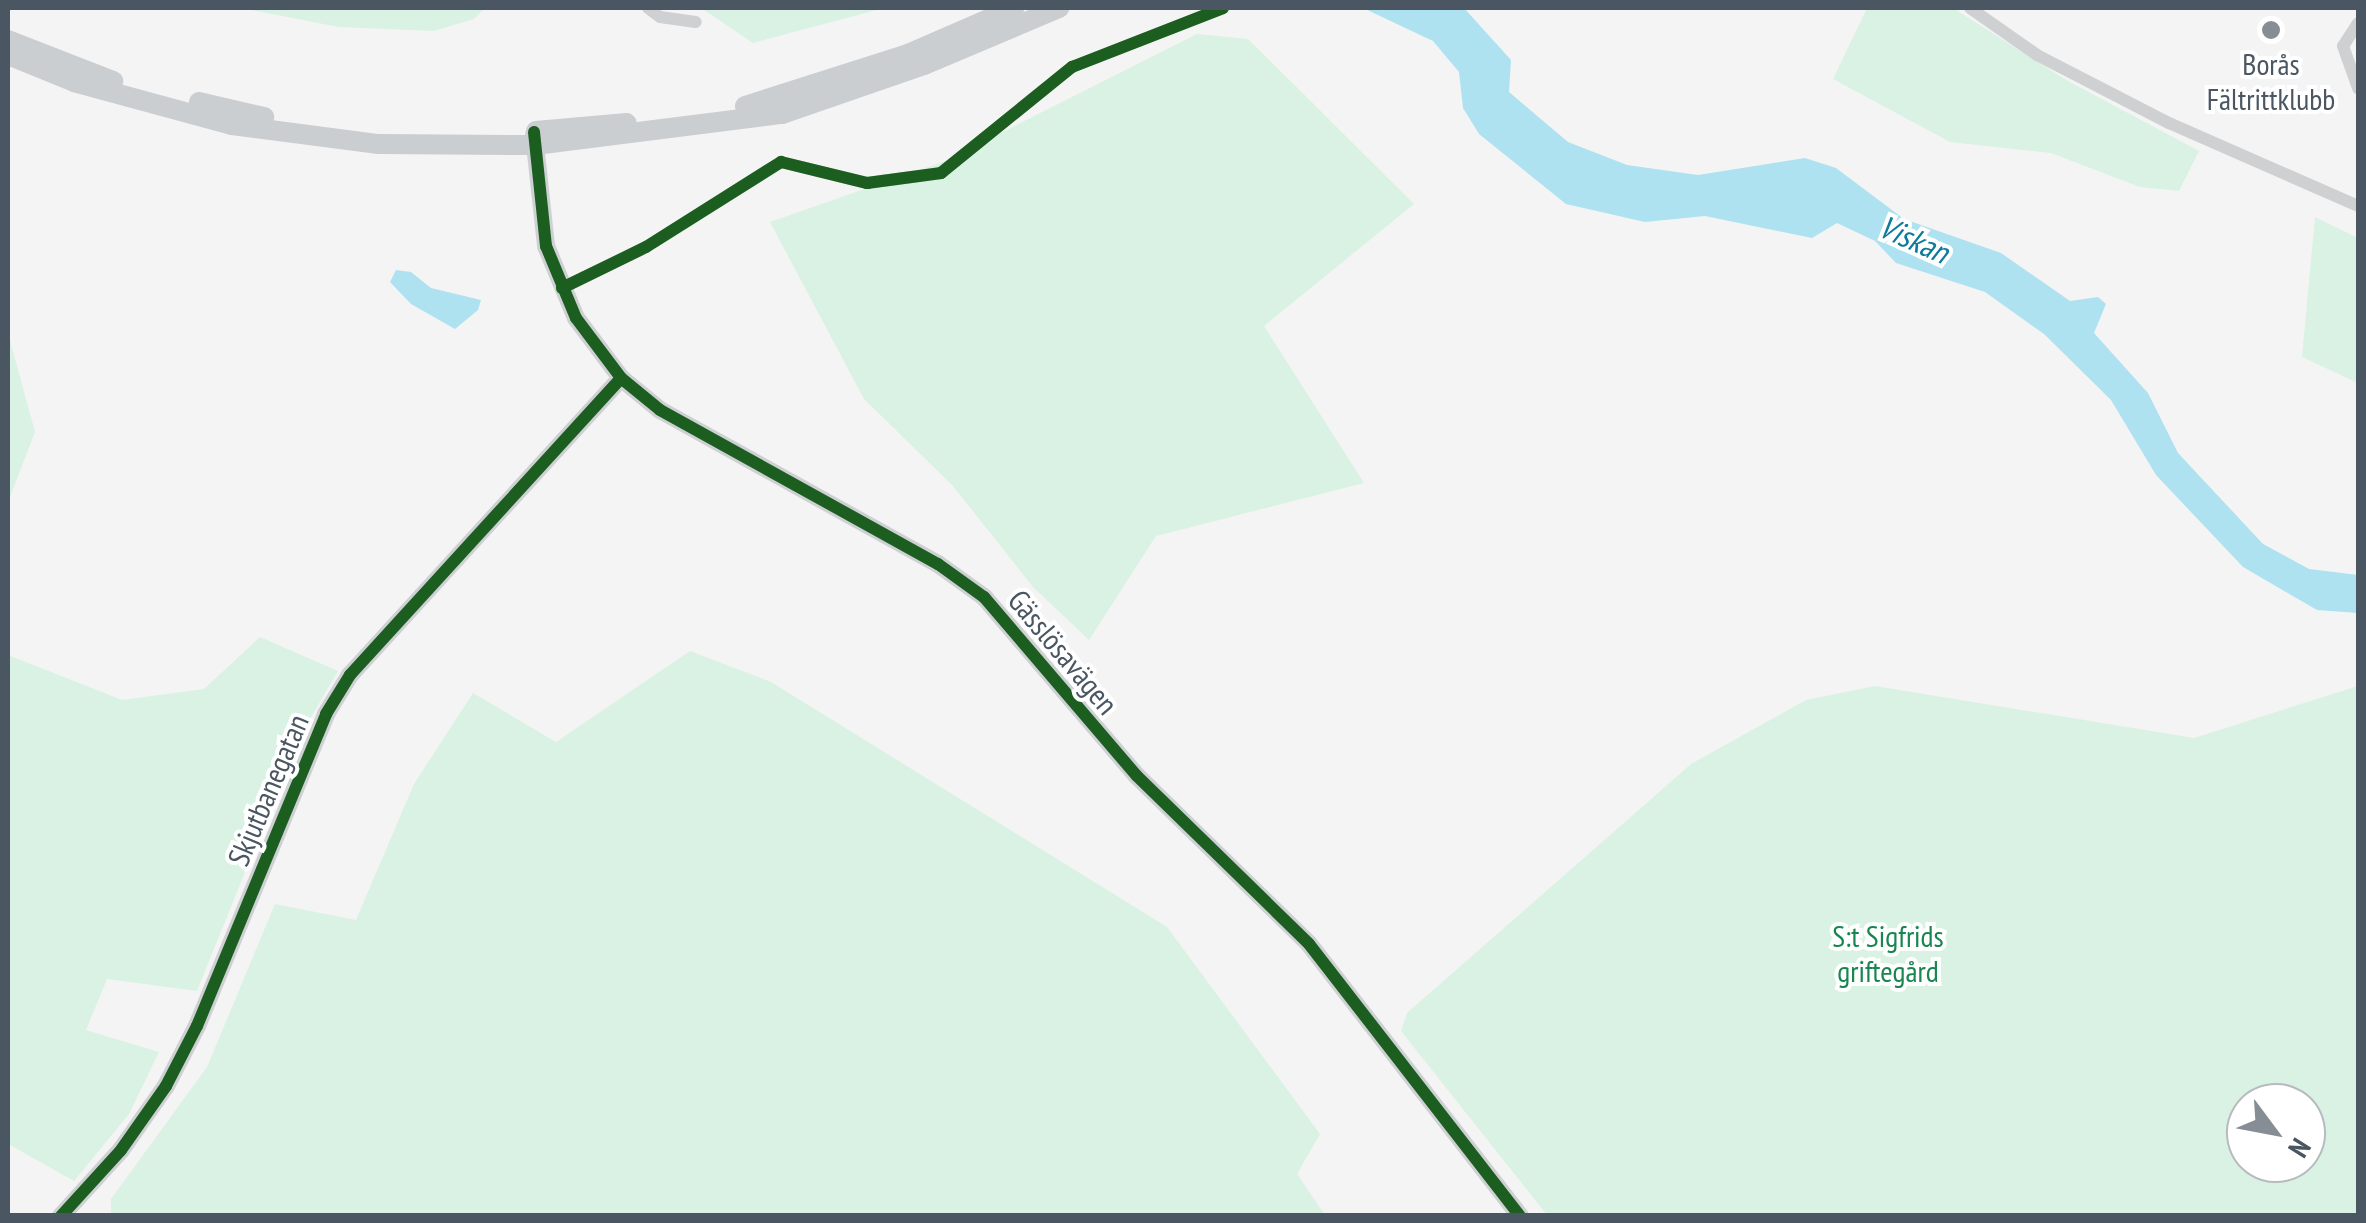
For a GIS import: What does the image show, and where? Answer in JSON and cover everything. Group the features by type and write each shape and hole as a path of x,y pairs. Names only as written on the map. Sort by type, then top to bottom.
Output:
{"main road":[{"path":"8,40 115,82 248,114 354,132 534,138 765,102 908,54 1014,8"},
{"path":"8,55 74,82 232,125 379,144 534,138 782,114 924,65 1058,8"}],"street":[{"path":"648,8 660,17 696,22"},
{"path":"562,288 646,247 781,162 867,183 941,173 1072,67 1223,8"},
{"path":"1970,8 2037,55 2169,123 2358,206"},
{"path":"2358,23 2344,46 2358,88"},
{"name":"Gässlösavägen","path":"534,138 546,246 562,288 599,354 660,410 938,564 994,606 1137,776 1309,944 1520,1216"},
{"name":"Skjutbanegatan","path":"61,1216 121,1150 166,1086 326,714 350,675 621,378"}],"green space":[{"path":"241,8 485,8 474,19 434,31 339,27"},
{"path":"701,8 884,8 753,43"},
{"path":"1867,8 1953,8 2068,81 2199,151 2179,191 2140,187 2051,153 1950,142 1833,79"},
{"path":"1197,34 1248,39 1414,204 1264,326 1364,483 1156,536 1089,640 1033,587 953,486 864,399 770,222 945,161"},
{"path":"2315,217 2358,238 2358,383 2302,357"},
{"path":"8,333 35,432 8,502"},
{"path":"260,637 338,671 299,738 197,991 107,979 86,1030 159,1052 129,1114 74,1181 8,1144 8,655 122,700 204,689"},
{"path":"690,651 771,682 1167,927 1320,1134 1297,1174 1325,1215 111,1215 111,1199 207,1067 275,904 356,920 414,784 473,693 556,742"},
{"name":"S:t Sigfrids griftegård","path":"1875,686 2194,738 2358,686 2358,1215 1547,1215 1401,1031 1407,1013 1691,764 1806,700"}],"water":[{"name":"Viskan","path":"1363,8 1464,8 1511,60 1509,92 1568,142 1627,165 1698,175 1805,158 1836,168 1904,219 2001,253 2070,301 2098,297 2106,304 2094,333 2148,393 2178,453 2263,544 2309,569 2358,575 2358,613 2317,610 2243,567 2156,475 2111,400 2044,334 1985,292 1896,263 1875,241 1837,223 1812,238 1705,216 1645,222 1566,204 1479,134 1463,108 1459,72 1433,41"},
{"path":"396,270 411,272 431,288 481,300 478,310 455,329 411,304 390,282"}],"cycle path":[{"path":"562,288 646,247 781,162 867,183 941,173 1072,67 1223,8"},
{"path":"534,132 546,246 576,318 621,378 660,410 938,564 984,597 1137,776 1309,944 1520,1216"},
{"path":"61,1216 121,1150 166,1086 197,1026 326,714 350,675 621,378"}],"place":[{"name":"Borås Fältrittklubb","path":"2271,30"}]}
